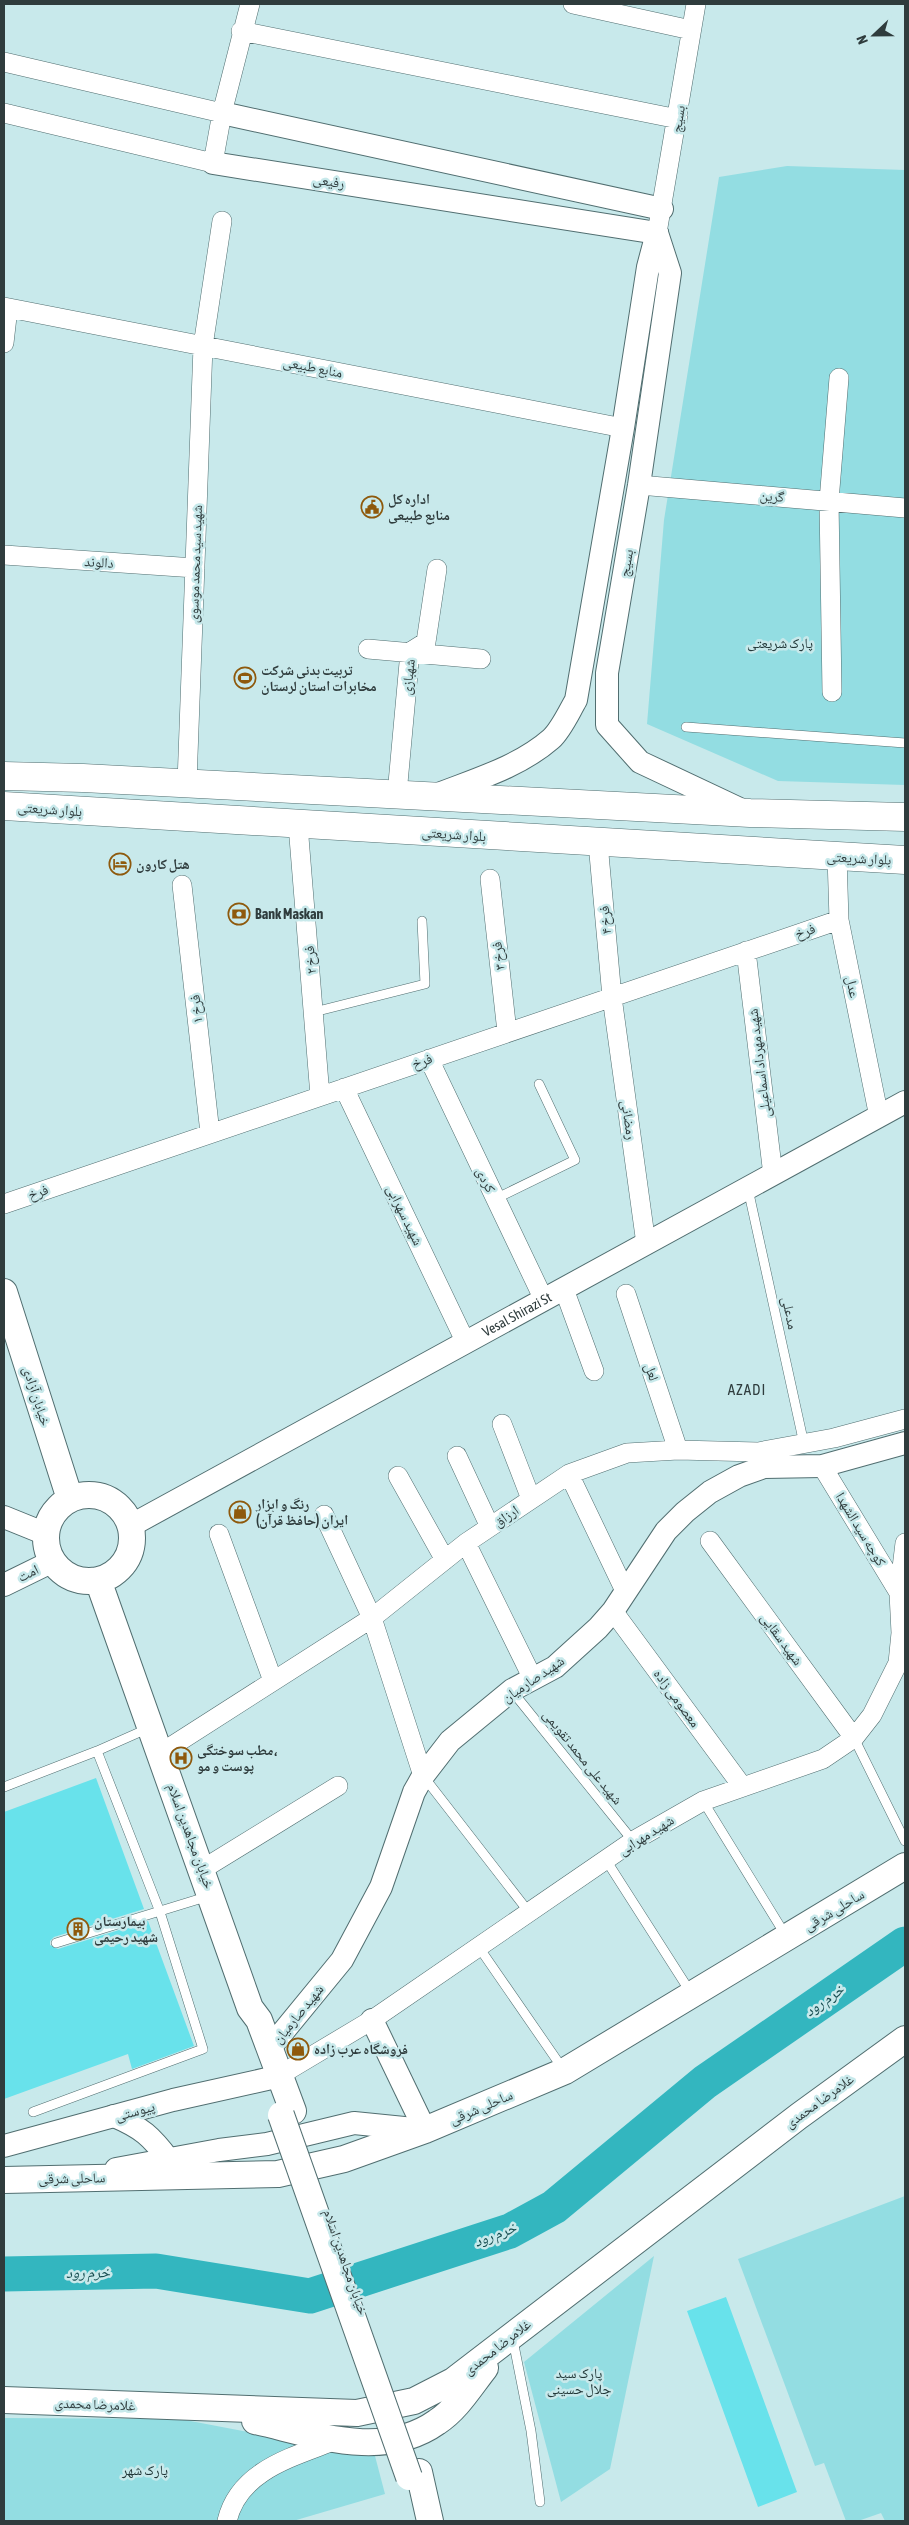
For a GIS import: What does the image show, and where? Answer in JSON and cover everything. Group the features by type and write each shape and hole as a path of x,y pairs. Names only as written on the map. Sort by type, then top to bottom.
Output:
{"main road":[{"path":"4,776 187,783 750,813 905,817"},
{"name":"بلوار شریعتی","path":"4,806 905,860"},
{"name":"خیابان آزادی","path":"4,1292 70,1499"},
{"path":"84,1495 106,1499 124,1513 130,1526 132,1540 129,1554 122,1566 111,1575 98,1580 85,1581 73,1578 61,1571 53,1561 47,1548 46,1534 50,1520 58,1508 70,1499 84,1495"},
{"name":"خیابان مجاهدین اسلام","path":"98,1580 203,1869 250,2008 259,2020 269,2049 273,2077"},
{"name":"ساحلی شرقی","path":"4,2180 72,2177 278,2174 344,2159 425,2130 565,2071 905,1866"},
{"name":"خیابان مجاهدین اسلام","path":"250,2008 247,2024 273,2077 287,2113 430,2521"},
{"name":"غلامرضا محمدی","path":"4,2400 357,2413 414,2402 453,2381 799,2116 905,2039"},
{"path":"196,2407 336,2440 370,2444 415,2433 437,2423 457,2404 512,2336"},
{"name":"خیابان مجاهدین اسلام","path":"414,2475 417,2521"}],"street":[{"path":"213,163 222,113 250,4"},
{"path":"573,4 594,6 690,30"},
{"name":"بسیج","path":"434,796 482,778 520,759 552,739 576,700 623,428 648,267 662,209 678,119 690,30 696,4"},
{"path":"242,31 678,119"},
{"path":"4,62 222,113 662,209"},
{"name":"رفیعی","path":"4,113 213,163 657,233"},
{"name":"شهید سید محمد موسوی","path":"187,783 203,346 222,221"},
{"name":"بسیج","path":"657,233 670,273 639,485 607,673 607,726 640,762 750,813"},
{"path":"4,343 6,307"},
{"name":"منابع طبیعی","path":"6,307 623,428"},
{"path":"832,692 829,501 839,378"},
{"path":"613,483 639,485"},
{"name":"گرین","path":"639,485 905,508"},
{"name":"دالوند","path":"4,555 195,568"},
{"name":"شهبازی","path":"397,794 410,652 426,642 437,569"},
{"path":"368,649 481,659"},
{"name":"فرخ ۲","path":"298,824 320,1096"},
{"name":"فرخ ۴","path":"598,843 612,997"},
{"name":"عدل","path":"837,856 839,920 880,1116"},
{"name":"فرخ ۳","path":"490,879 507,1032"},
{"name":"فرخ ۱","path":"182,885 210,1133"},
{"name":"فرخ","path":"4,1204 839,920"},
{"name":"شهید مهرداد اسماعیلی","path":"746,951 773,1175"},
{"name":"رمضانی","path":"612,997 646,1244"},
{"name":"کردی","path":"428,1059 544,1300"},
{"name":"شهید سهرابی","path":"344,1088 466,1343"},
{"name":"Vesal Shirazi St","path":"130,1526 905,1102"},
{"path":"564,1289 594,1371"},
{"name":"لعل","path":"626,1294 678,1450"},
{"name":"ارزاق","path":"161,1753 372,1618 466,1543 569,1474 627,1453 678,1450 758,1452 804,1444 905,1420"},
{"path":"502,1424 531,1499"},
{"name":"شهید صارمیان","path":"269,2049 342,1960 381,1887 414,1792 423,1776 450,1741 512,1690 555,1667 598,1628 613,1610 666,1531 710,1492 739,1476 764,1467 822,1466 905,1443"},
{"path":"457,1456 490,1527"},
{"name":"کوچه سید الشهدا","path":"822,1466 902,1598"},
{"path":"569,1474 625,1591"},
{"path":"398,1476 445,1560"},
{"path":"324,1515 372,1618 423,1776"},
{"path":"4,1517 46,1534"},
{"path":"219,1534 272,1681"},
{"name":"شهید سقایی","path":"710,1541 854,1738"},
{"path":"466,1543 533,1679"},
{"name":"شهید مهرابی","path":"273,2077 372,2020 528,1911 633,1841 703,1801 822,1759 854,1738 872,1715 898,1663 905,1543"},
{"name":"امت","path":"4,1585 53,1561"},
{"name":"معصومی زاده","path":"613,1610 742,1786"},
{"path":"203,1869 338,1786"},
{"path":"372,2020 425,2130"},
{"name":"پیوستی","path":"4,2146 173,2100 273,2077"},
{"path":"152,2137 155,2124 173,2100"},
{"path":"114,2116 133,2124 152,2137 170,2160"},
{"path":"72,2177 219,2150 267,2144 354,2123 425,2130"},
{"path":"227,2521 229,2510 241,2489 255,2477 270,2466 336,2440"}],"lane":[{"path":"686,727 905,743"},
{"path":"314,1012 425,984 422,921"},
{"path":"495,1199 576,1160 539,1084"},
{"name":"مدعلی","path":"748,1189 804,1444"},
{"name":"شهید علی محمد تقویمی","path":"512,1690 633,1841"},
{"path":"4,1787 98,1751 152,1727"},
{"path":"854,1738 905,1841"},
{"path":"32,2112 203,2049 160,1912 98,1751"},
{"path":"423,1776 528,1911"},
{"path":"703,1801 787,1938"},
{"path":"606,1860 692,1995"},
{"path":"56,1943 212,1895"},
{"path":"478,1946 565,2071"},
{"path":"512,2336 532,2431 540,2502"}],"green space":[{"name":"پارک شریعتی","path":"787,166 905,170 905,785 778,781 647,724 664,520 719,177"},
{"path":"905,2196 905,2521 885,2521 881,2513 858,2521 846,2521 824,2463 815,2466 738,2259"},
{"name":"پارک سید جلال حسینی","path":"654,2256 610,2469 561,2502 524,2362"},
{"name":"پارک شهر","path":"4,2418 180,2419 375,2456 385,2494 293,2521 4,2521"}],"building":[{"name":"بیمارستان شهید رحیمی","path":"96,1778 144,1909 54,1937 50,1941 50,1945 58,1949 148,1921 194,2046 132,2069 128,2054 4,2099 4,1812"},
{"path":"726,2297 797,2492 758,2507 687,2311"}],"waterway":[{"name":"خرم رود","path":"4,2274 156,2271 310,2296 510,2231 554,2207 705,2082 905,1944"}],"place":[{"name":"اداره کل منابع طبیعی","path":"372,507"},
{"name":"تربیت بدنی شرکت مخابرات استان لرستان","path":"245,678"},
{"name":"هتل کارون","path":"120,864"},
{"name":"Bank Maskan","path":"239,914"},
{"name":"رنگ و ابزار ایران (حافظ قرآن)","path":"240,1512"},
{"name":"مطب سوختگی، پوست و مو","path":"181,1758"},
{"name":"بیمارستان شهید رحیمی","path":"78,1929"},
{"name":"فروشگاه عرب زاده","path":"298,2049"}],"district":[{"name":"AZADI","path":"747,1389"}]}
